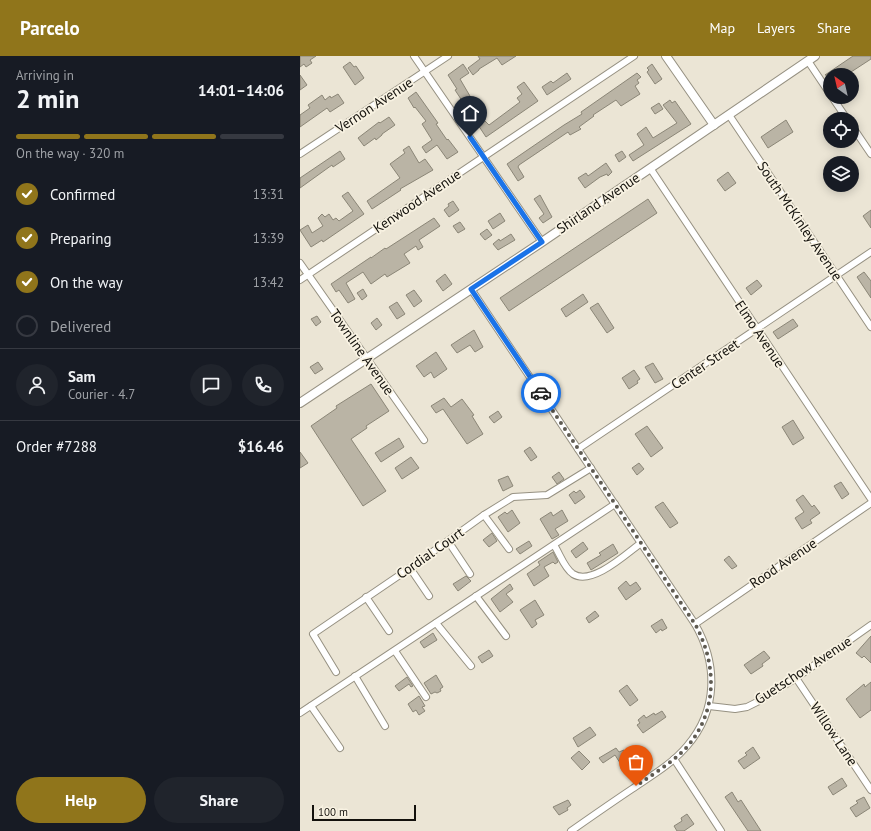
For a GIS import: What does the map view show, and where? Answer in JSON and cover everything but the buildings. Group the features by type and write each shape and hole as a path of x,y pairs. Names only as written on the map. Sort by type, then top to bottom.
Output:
{"street":[{"path":"414,56 542,242"},
{"name":"Vernon Avenue","path":"300,154 448,56"},
{"name":"Kenwood Avenue","path":"300,280 634,56"},
{"path":"666,56 714,125"},
{"name":"Shirland Avenue","path":"300,403 542,242 815,56"},
{"path":"808,61 823,84"},
{"name":"South McKinley Avenue","path":"729,115 871,327"},
{"path":"859,136 871,154"},
{"name":"Elmo Avenue","path":"650,168 871,499"},
{"name":"Center Street","path":"578,449 871,252"},
{"name":"Townline Avenue","path":"300,263 424,440"},
{"path":"471,289 695,624 702,635 710,661 712,678 709,706 697,734 674,759 571,831"},
{"name":"Cordial Court","path":"336,672 312,634 410,568 484,515 513,497 547,495 591,468"},
{"name":"Rood Avenue","path":"695,624 871,503"},
{"path":"300,713 615,504"},
{"path":"484,515 509,549"},
{"path":"448,541 470,574"},
{"path":"554,545 570,571 579,577 586,577 602,571 641,543"},
{"path":"410,568 429,596"},
{"path":"476,596 506,636"},
{"path":"366,597 389,631"},
{"path":"436,623 471,666"},
{"name":"Guetschow Avenue","path":"709,706 736,709 747,707 796,678 871,625"},
{"path":"395,651 426,697"},
{"path":"355,676 385,726"},
{"name":"Willow Lane","path":"796,678 871,790"},
{"path":"311,706 340,748"},
{"path":"674,759 721,831"}],"way so far":[{"path":"541,393 702,635 710,661 712,678 709,706 697,734 674,759 636,786"}],"route":[{"path":"470,137 542,242 471,289 541,393"}]}
